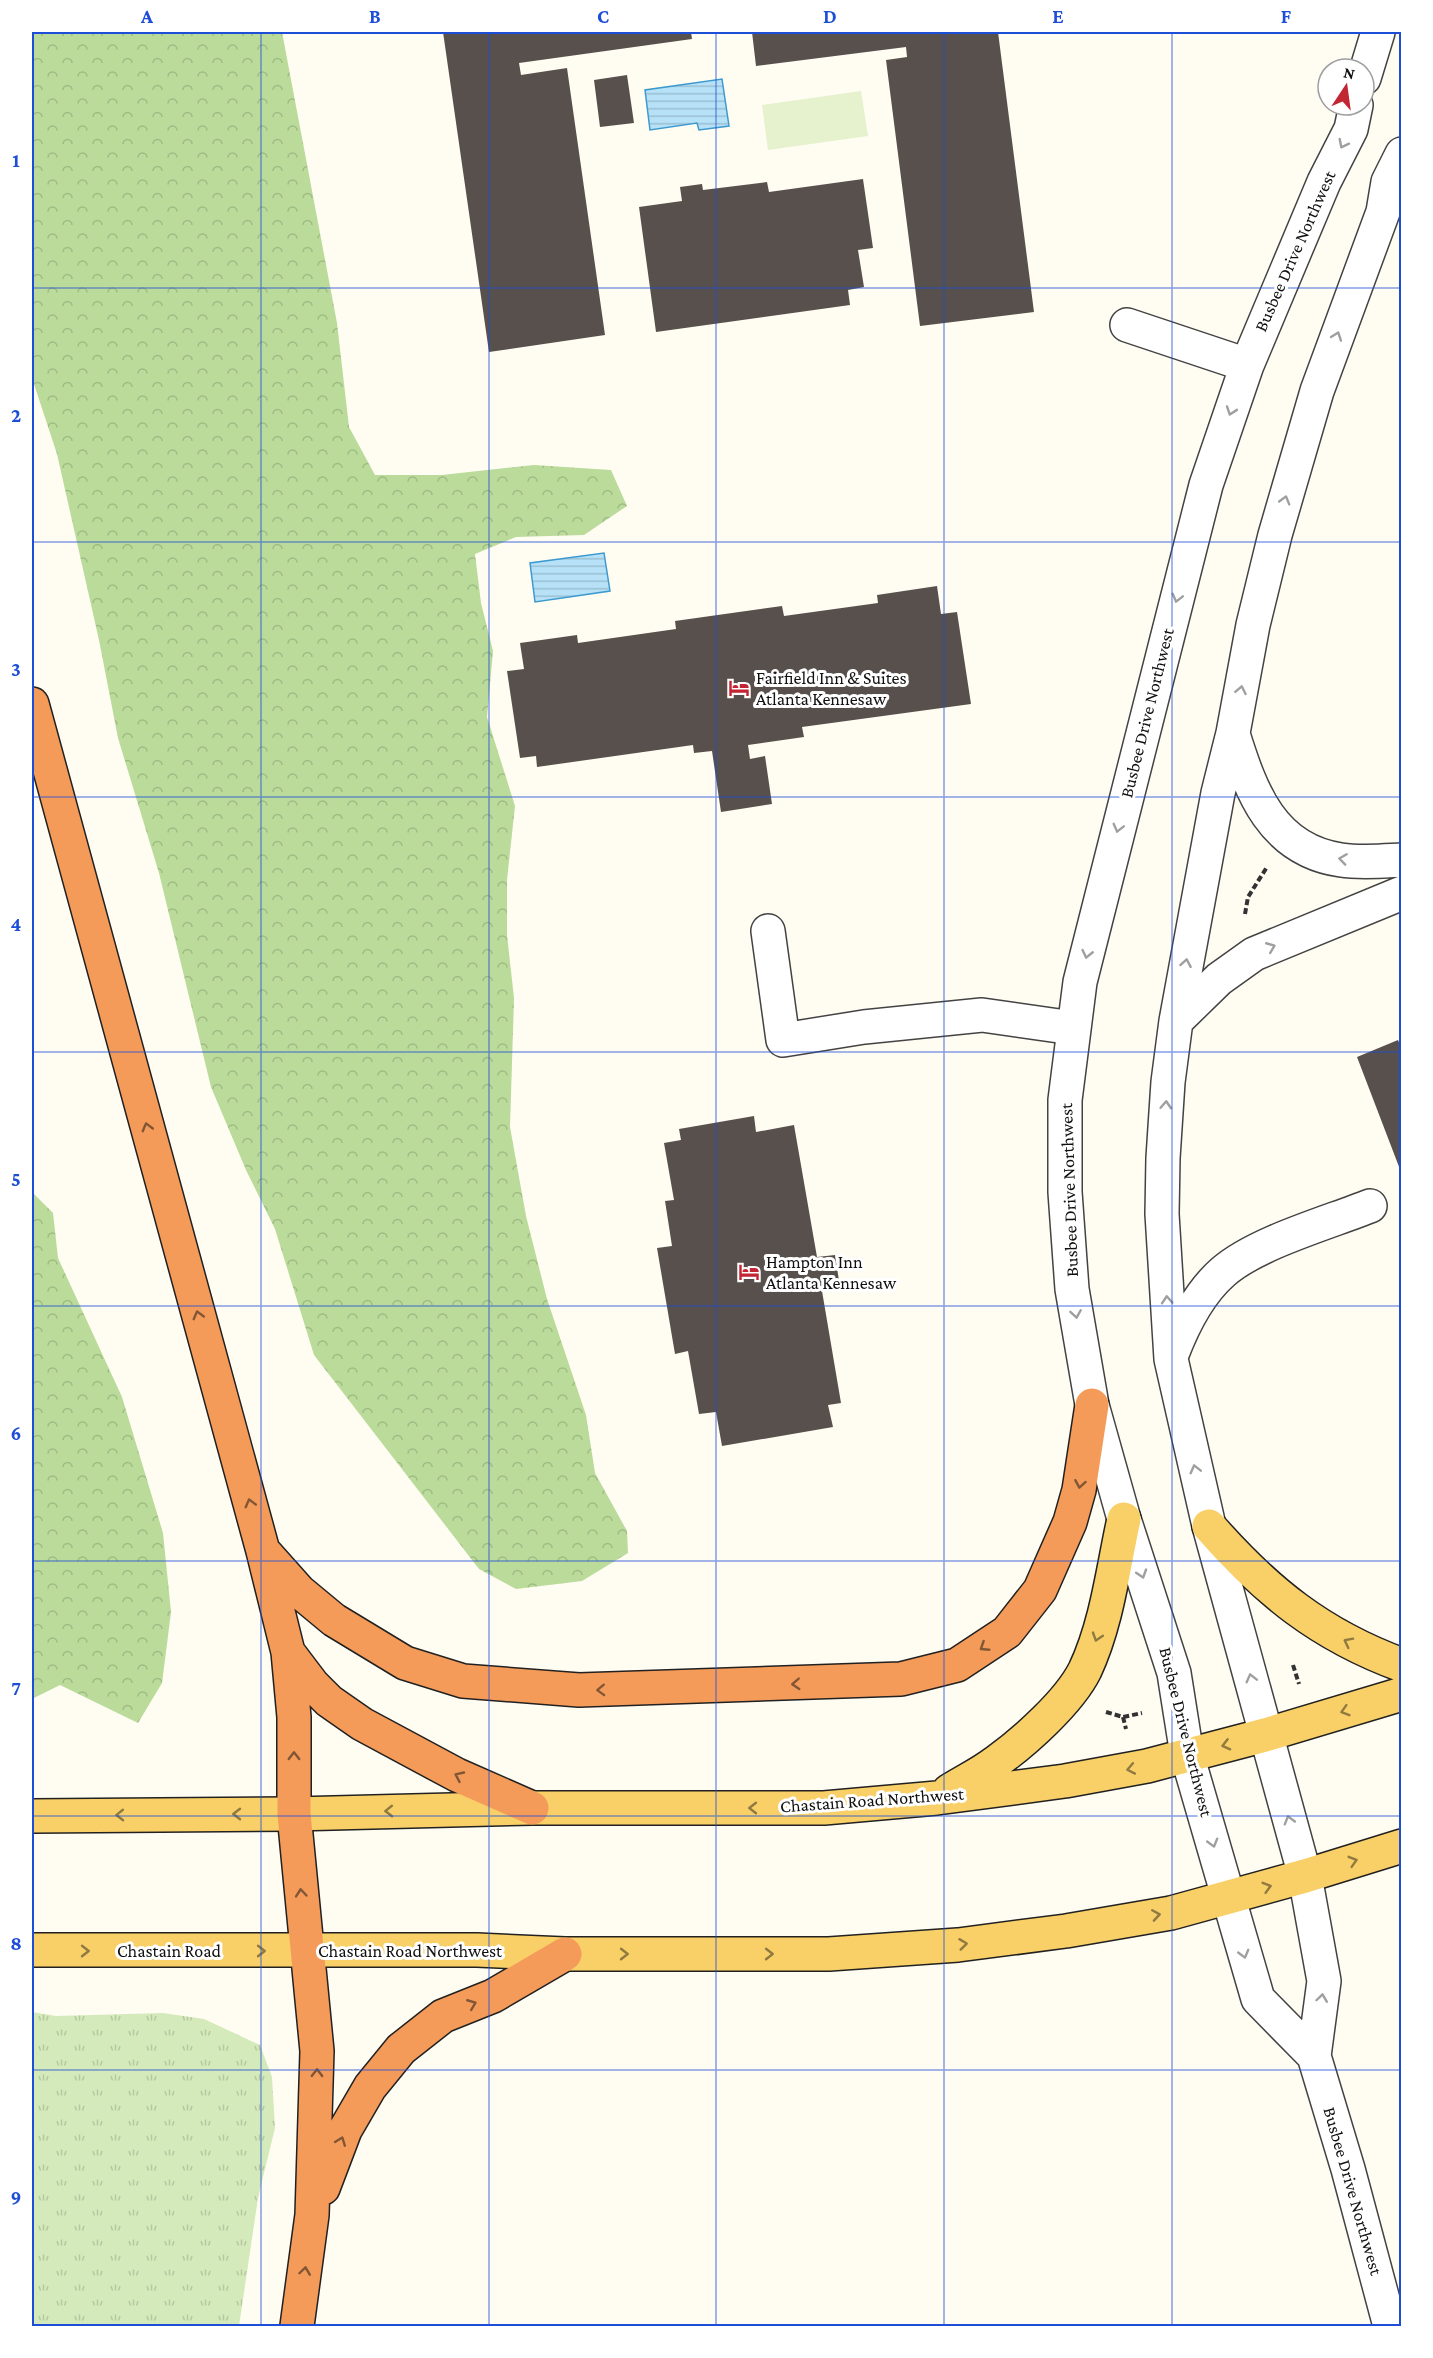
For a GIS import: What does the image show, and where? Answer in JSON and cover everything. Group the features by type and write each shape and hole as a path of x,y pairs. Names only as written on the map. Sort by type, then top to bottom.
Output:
{"highway":[{"path":"32,704 263,1551 288,1652 294,1717 294,1814 317,2051 312,2215 297,2326"},
{"path":"263,1551 299,1591 334,1620 405,1663 463,1681 579,1690 901,1679 957,1665 1007,1632 1040,1590 1070,1522 1079,1490 1092,1405"},
{"path":"288,1652 313,1685 329,1701 362,1724 457,1775 532,1808"},
{"path":"312,2215 345,2130 370,2087 401,2049 443,2016 493,1996 565,1954"}],"main road":[{"path":"937,1798 995,1763 1029,1735 1058,1707 1084,1671 1105,1610 1124,1518"},
{"path":"1209,1526 1260,1580 1304,1616 1333,1635 1401,1665"},
{"name":"Chastain Road Northwest","path":"294,1814 532,1808 824,1808 937,1798 1065,1781 1147,1766 1265,1735 1401,1694"},
{"path":"32,1816 294,1814"},
{"name":"Chastain Road Northwest","path":"306,1951 477,1950 565,1954 829,1954 958,1945 1066,1931 1171,1913 1305,1876 1401,1846"},
{"name":"Chastain Road","path":"32,1950 306,1951"}],"street":[{"name":"Busbee Drive Northwest","path":"1314,2056 1258,1999 1187,1755 1174,1672 1124,1518 1092,1405 1072,1289 1065,1192 1065,1100 1080,982 1203,496 1247,365 1324,182 1351,129 1354,117"},
{"name":"Busbee Drive Northwest","path":"1390,2326 1348,2169 1314,2056 1324,1981 1305,1876 1209,1526 1171,1359 1163,1226 1163,1158 1168,1082 1176,1021 1211,827 1233,733 1253,625 1275,535 1317,391 1395,209 1388,182 1401,154"},
{"path":"1127,325 1247,365"},
{"path":"1233,733 1247,780 1262,808 1287,838 1316,854 1341,860 1401,860"},
{"path":"1176,1021 1219,980 1254,954 1401,893"},
{"path":"768,931 783,1040 864,1027 982,1015 1073,1028"},
{"path":"1171,1359 1179,1337 1203,1294 1222,1273 1263,1248 1370,1206"}],"path":[{"path":"1245,921 1248,897 1270,863"},
{"path":"1288,1673 1298,1657"},
{"path":"1293,1665 1301,1691"},
{"path":"1126,1729 1124,1717 1145,1713"}],"green space":[{"path":"32,32 282,32 337,323 349,427 375,475 442,475 534,465 611,470 627,506 584,535 516,537 475,554 481,603 493,651 487,717 515,806 507,880 507,935 514,998 510,1127 526,1216 547,1299 586,1415 595,1473 627,1531 628,1553 582,1581 516,1589 479,1569 314,1355 275,1229 246,1170 211,1087 159,873 118,738 99,640 57,454 32,378"},
{"path":"861,91 868,136 768,150 762,105"},
{"path":"32,1192 53,1213 58,1258 122,1397 163,1533 171,1612 162,1683 138,1723 60,1685 32,1699"},
{"path":"32,2012 56,2016 163,2013 204,2019 260,2045 272,2077 275,2128 258,2198 239,2326 32,2326"}],"water":[{"path":"722,79 729,126 699,130 697,123 650,130 645,90"},
{"path":"604,553 610,591 535,602 530,563"}],"building":[{"path":"443,32 691,32 692,39 519,63 521,75 567,68 605,335 489,352"},
{"path":"752,32 998,32 1034,312 920,326 886,60 907,57 906,47 756,66"},
{"path":"627,75 634,123 600,127 594,80"},
{"path":"863,179 873,248 858,250 864,287 848,290 850,305 656,332 639,207 682,201 680,187 702,184 703,190 767,182 769,192"},
{"name":"Fairfield Inn & Suites Atlanta Kennesaw","path":"937,586 941,614 957,612 971,704 802,727 804,737 748,745 750,759 765,756 772,804 721,812 712,751 694,753 693,745 537,767 536,756 520,758 507,671 524,669 520,643 577,635 578,643 676,629 675,621 782,606 784,616 878,603 877,595"},
{"path":"1398,1040 1402,1049 1401,1172 1357,1057"},
{"name":"Hampton Inn Atlanta Kennesaw","path":"754,1116 756,1132 794,1125 817,1257 835,1255 840,1287 822,1291 841,1403 828,1405 833,1427 722,1446 716,1412 699,1414 688,1351 675,1354 657,1248 672,1246 665,1201 674,1200 664,1143 681,1140 679,1129"}],"place":[{"name":"Fairfield Inn & Suites Atlanta Kennesaw","path":"739,688"},
{"name":"Hampton Inn Atlanta Kennesaw","path":"749,1272"}]}
